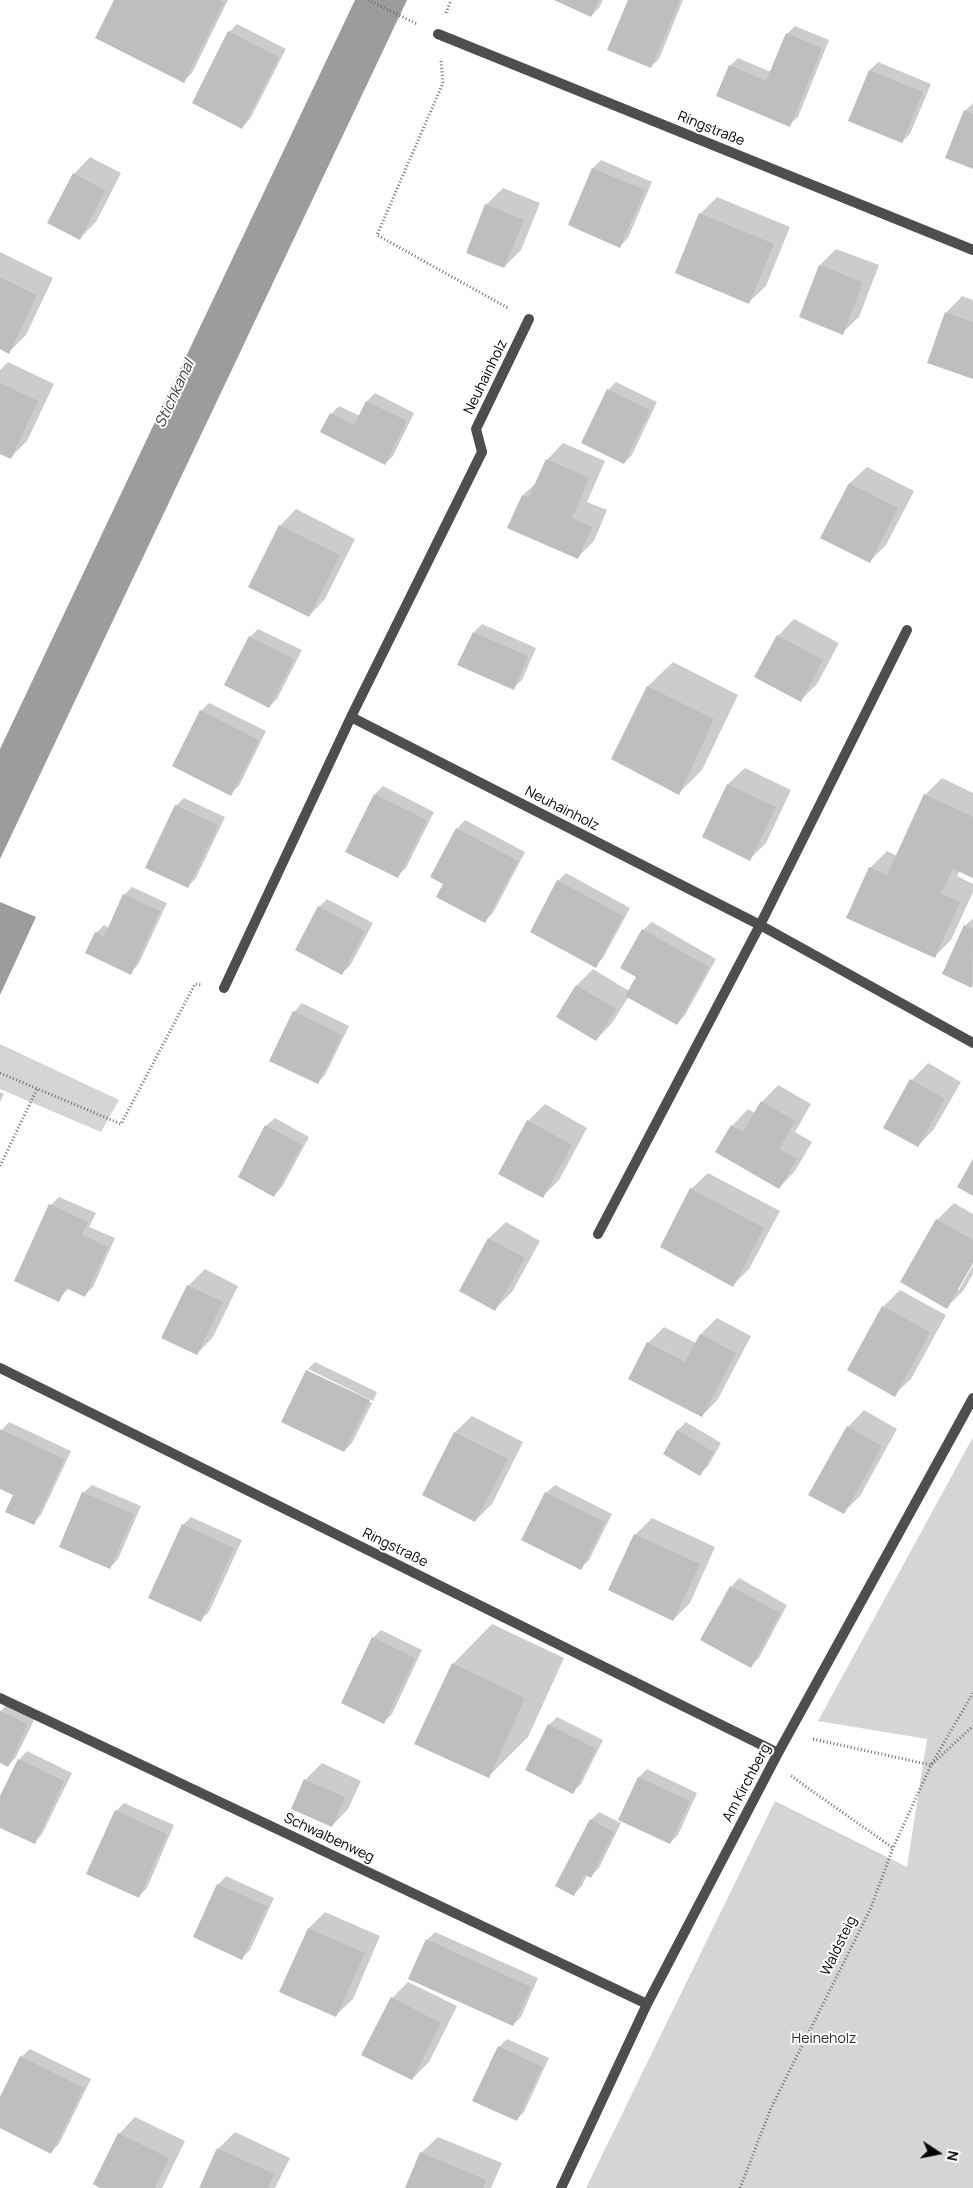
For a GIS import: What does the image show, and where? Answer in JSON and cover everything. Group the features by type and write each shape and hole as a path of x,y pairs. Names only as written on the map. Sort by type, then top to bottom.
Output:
{"street":[{"name":"Ringstraße","path":"438,34 973,250"},
{"name":"Neuhainholz","path":"224,988 351,717 482,452 476,430 529,319"},
{"path":"598,1234 760,925 907,630"},
{"name":"Neuhainholz","path":"351,717 760,925 973,1043"},
{"name":"Ringstraße","path":"0,1368 778,1753"},
{"name":"Am Kirchberg","path":"561,2188 647,2004 778,1753 973,1398"},
{"name":"Schwalbenweg","path":"0,1698 647,2004"}],"path":[{"path":"368,0 438,34 443,83 377,235 529,319"},
{"path":"0,1073 121,1124 195,984 224,988"},
{"path":"0,1166 36,1089"},
{"path":"789,1734 931,1765 973,1693"},
{"name":"Waldsteig","path":"740,2188 771,2108 870,1910 893,1848 931,1765 973,1726"},
{"path":"773,1764 893,1848"}],"green space":[{"path":"0,1044 119,1100 101,1132 0,1089"},
{"name":"Heineholz","path":"973,1437 973,2188 586,2188 775,1801 907,1867 927,1739 818,1721"}],"water":[{"name":"Stichkanal","path":"355,0 407,0 0,859 0,749"},
{"path":"0,902 36,917 0,995"}],"building":[{"path":"114,0 220,0 224,2 184,83 95,38"},
{"path":"554,0 599,0 591,17"},
{"path":"628,0 680,0 651,68 607,50"},
{"path":"228,31 279,57 242,129 192,103"},
{"path":"786,33 822,48 790,127 716,96 729,65 766,81"},
{"path":"869,70 923,92 902,143 848,121"},
{"path":"964,110 973,114 973,169 945,158"},
{"path":"592,168 645,190 620,248 568,225"},
{"path":"73,173 105,190 80,240 47,223"},
{"path":"485,204 524,220 504,268 466,253"},
{"path":"699,213 774,244 749,304 675,273"},
{"path":"819,265 863,282 843,335 799,317"},
{"path":"0,277 37,295 9,354 0,349"},
{"path":"945,312 973,322 973,379 927,363"},
{"path":"0,383 38,401 11,459 0,454"},
{"path":"607,389 650,410 624,464 581,443"},
{"path":"366,401 407,421 385,465 320,432 330,413 354,425"},
{"path":"546,459 589,478 572,518 592,527 578,559 507,528 522,495 529,497"},
{"path":"849,483 898,508 870,563 820,538"},
{"path":"279,525 340,555 309,617 248,587"},
{"path":"473,632 528,656 514,690 457,665"},
{"path":"777,635 823,660 801,702 754,677"},
{"path":"249,636 294,659 269,708 224,685"},
{"path":"647,686 714,719 679,795 611,759"},
{"path":"200,710 259,740 231,796 172,766"},
{"path":"727,784 776,807 750,861 702,837"},
{"path":"374,794 427,820 398,878 345,852"},
{"path":"924,794 973,817 973,878 953,869 941,893 960,902 935,958 846,918 869,867 887,875"},
{"path":"175,805 218,825 188,888 145,868"},
{"path":"456,828 518,861 485,923 436,897 443,884 430,877"},
{"path":"557,880 623,916 596,968 530,932"},
{"path":"123,894 160,911 131,975 85,953 95,932 104,937"},
{"path":"318,906 365,931 342,975 295,950"},
{"path":"964,925 973,929 972,988 942,974"},
{"path":"642,929 709,967 677,1025 625,996 636,977 620,968"},
{"path":"576,985 616,1009 596,1041 556,1017"},
{"path":"293,1011 342,1035 318,1084 269,1061"},
{"path":"910,1079 945,1099 918,1147 883,1128"},
{"path":"761,1101 795,1121 779,1149 797,1159 779,1189 715,1152 731,1125 743,1132"},
{"path":"527,1120 572,1145 543,1198 498,1174"},
{"path":"265,1125 302,1145 274,1197 238,1177"},
{"path":"973,1159 973,1196 957,1187"},
{"path":"690,1188 764,1228 733,1287 660,1247"},
{"path":"49,1204 88,1222 82,1235 108,1247 85,1297 66,1288 59,1302 14,1281"},
{"path":"936,1219 973,1240 973,1263 947,1309 900,1282"},
{"path":"488,1238 525,1258 495,1311 459,1291"},
{"path":"187,1285 223,1302 197,1355 161,1338"},
{"path":"882,1306 930,1332 895,1397 847,1370"},
{"path":"700,1334 736,1353 702,1417 628,1379 647,1342 685,1362"},
{"path":"306,1370 370,1400 344,1452 281,1422"},
{"path":"847,1426 882,1446 844,1514 808,1495"},
{"path":"0,1429 64,1459 34,1525 5,1512 13,1495 0,1489"},
{"path":"677,1430 714,1452 700,1476 663,1454"},
{"path":"454,1432 508,1459 475,1522 422,1495"},
{"path":"82,1492 134,1514 110,1569 59,1547"},
{"path":"545,1492 605,1522 581,1570 521,1540"},
{"path":"182,1524 234,1548 201,1622 148,1598"},
{"path":"634,1534 700,1564 673,1621 608,1590"},
{"path":"730,1586 780,1613 751,1668 700,1640"},
{"path":"372,1637 415,1658 384,1724 341,1703"},
{"path":"452,1663 525,1698 489,1778 414,1744"},
{"path":"0,1711 28,1724 8,1767 0,1763"},
{"path":"548,1724 596,1749 573,1794 525,1770"},
{"path":"18,1759 64,1781 35,1844 0,1828 0,1796"},
{"path":"638,1777 690,1801 670,1844 618,1820"},
{"path":"304,1779 345,1797 332,1827 291,1809"},
{"path":"115,1810 167,1834 139,1898 86,1874"},
{"path":"590,1819 614,1832 591,1878 584,1874 574,1896 555,1886"},
{"path":"217,1884 267,1906 242,1960 193,1937"},
{"path":"308,1928 365,1953 336,2017 279,1992"},
{"path":"426,1939 531,1987 513,2026 408,1979"},
{"path":"391,1997 441,2023 412,2080 361,2055"},
{"path":"498,2046 542,2067 517,2121 472,2101"},
{"path":"20,2056 84,2088 51,2154 0,2128 0,2097"},
{"path":"118,2133 169,2158 155,2188 100,2188 93,2184"},
{"path":"217,2148 274,2174 268,2188 199,2188"},
{"path":"420,2152 486,2180 483,2188 405,2188"}]}
